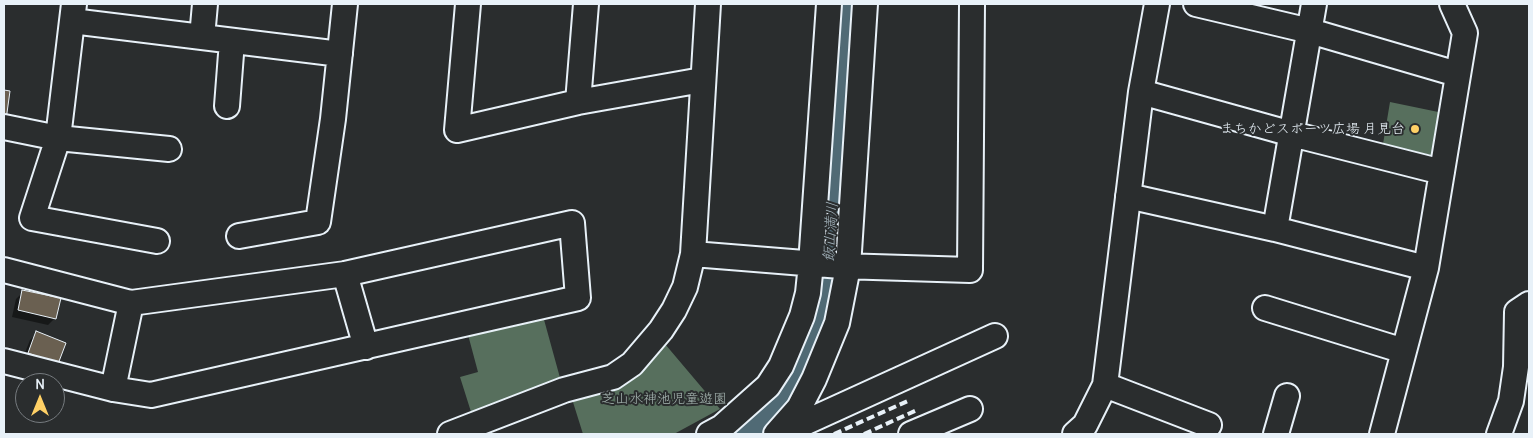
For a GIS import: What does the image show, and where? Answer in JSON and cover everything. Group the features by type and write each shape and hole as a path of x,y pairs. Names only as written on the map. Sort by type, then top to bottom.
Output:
{"street":[{"path":"202,37 205,4"},
{"path":"239,236 318,222 345,4"},
{"path":"468,4 456,130 578,102 702,80"},
{"path":"578,102 586,4"},
{"path":"450,434 564,390 613,377 632,364 661,330 674,310 685,287 693,254 708,4"},
{"path":"777,434 799,408 814,380 837,323 831,266 829,4"},
{"path":"709,434 722,427 748,406 768,386 781,366 802,316 831,266 865,4"},
{"path":"693,254 831,266 970,270 972,4"},
{"path":"1075,434 1085,425 1104,385 1141,92 1157,4"},
{"path":"1196,4 1310,31 1457,74"},
{"path":"1275,229 1314,4"},
{"path":"1382,434 1426,268 1465,33 1452,4"},
{"path":"157,241 32,218 58,138 73,12 202,37 340,54"},
{"path":"227,106 232,41"},
{"path":"1141,92 1292,134 1442,172"},
{"path":"4,127 58,138 169,149"},
{"path":"1128,196 1275,229 1426,268"},
{"path":"4,270 132,303 345,274 572,223 578,298 151,395 113,389 4,361"},
{"path":"345,274 366,347"},
{"path":"113,389 132,303"},
{"path":"1499,434 1523,370 1517,312 1529,304"},
{"path":"1265,308 1404,351"},
{"path":"777,434 995,336"},
{"path":"1104,385 1209,425"},
{"path":"1276,434 1286,396"},
{"path":"911,434 970,409"}],"green space":[{"name":"まちかどスポーツ広場 月見台","path":"1390,102 1448,114 1439,157 1383,144"},
{"path":"543,316 562,385 472,415 460,377 478,372 467,331"},
{"name":"芝山水神池児童遊園","path":"665,344 720,409 674,434 583,434 572,399"}],"building":[{"path":"4,90 10,91 6,120 4,119"},
{"path":"22,290 61,298 56,319 18,310"},
{"path":"36,331 66,343 58,364 28,353"}],"waterway":[{"name":"飯山満川","path":"742,434 759,422 780,400 809,348 820,321 829,268 846,4"}],"railway":[{"path":"834,434 910,400"},
{"path":"864,434 917,410"}],"place":[{"name":"まちかどスポーツ広場 月見台","path":"1415,129"}]}
